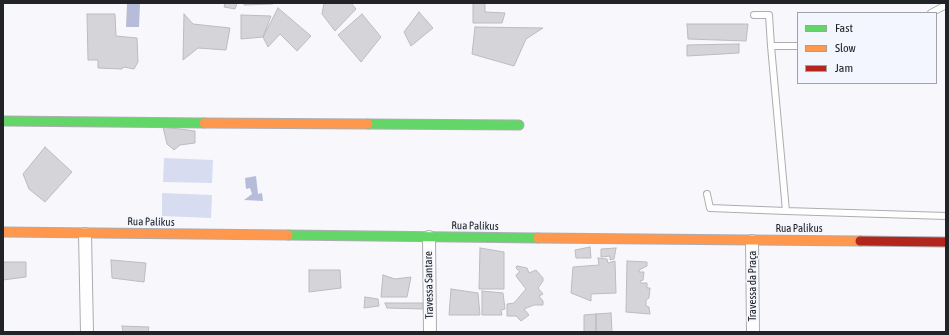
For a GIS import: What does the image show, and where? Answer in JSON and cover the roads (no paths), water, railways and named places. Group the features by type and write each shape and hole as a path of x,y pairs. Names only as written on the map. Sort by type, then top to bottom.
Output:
{"street":[{"path":"3,121 520,125"},
{"name":"Rua Palikus","path":"3,232 946,242"},
{"path":"85,234 86,332"},
{"name":"Travessa Santare","path":"429,237 430,332"},
{"name":"Travessa da Praça","path":"752,241 753,332"}],"lane":[{"path":"933,12 946,5"},
{"path":"754,15 769,15 786,212"},
{"path":"771,46 797,46"},
{"path":"707,194 710,208 786,212 946,216"}]}
